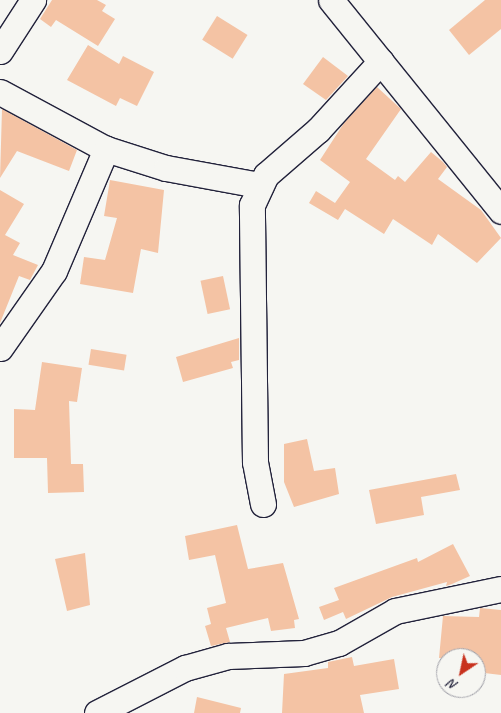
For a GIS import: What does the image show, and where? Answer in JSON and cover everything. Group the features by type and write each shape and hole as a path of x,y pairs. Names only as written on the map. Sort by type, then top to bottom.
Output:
{"street":[{"path":"0,51 33,0"},
{"path":"340,3 381,62 501,210"},
{"path":"263,504 255,462 252,205 259,185 381,62"},
{"path":"0,92 106,148 175,170 259,185"},
{"path":"0,348 54,271 106,148"},
{"path":"97,713 185,668 228,656 304,652 339,643 395,611 501,589"}],"building":[{"path":"52,0 97,0 106,5 102,11 115,19 98,46 56,20 51,27 40,19"},
{"path":"485,0 501,0 501,29 469,55 449,30"},
{"path":"217,16 248,35 233,59 202,40"},
{"path":"88,45 119,64 123,56 154,72 137,106 120,98 116,106 67,80"},
{"path":"323,57 348,76 326,100 303,84"},
{"path":"377,87 401,109 366,159 395,180 398,176 405,182 431,152 443,162 447,167 438,179 481,210 501,238 477,263 438,234 432,245 393,219 384,234 345,209 338,220 309,203 316,191 335,203 350,182 320,160 344,123"},
{"path":"2,109 77,150 69,171 17,151 0,178"},
{"path":"110,180 164,190 158,253 141,249 133,293 80,284 84,257 105,260 117,218 104,216"},
{"path":"0,190 24,204 5,235 20,243 13,255 38,265 30,280 19,276 0,323"},
{"path":"223,276 230,309 208,314 201,281"},
{"path":"239,338 239,360 231,362 233,368 183,382 176,357"},
{"path":"91,349 127,355 124,370 88,365"},
{"path":"42,362 82,368 77,402 69,401 71,464 83,464 84,492 48,493 47,458 14,458 14,409 35,410"},
{"path":"307,439 314,471 335,468 339,494 294,507 284,482 284,444"},
{"path":"456,474 460,490 421,497 424,515 376,524 369,490"},
{"path":"237,525 248,569 283,563 299,619 294,620 295,628 271,631 268,618 226,628 230,642 211,646 205,626 211,624 207,608 226,603 215,555 189,560 185,536"},
{"path":"453,544 470,576 446,586 447,582 392,597 346,619 343,612 324,620 319,607 339,600 334,588 417,558 418,562"},
{"path":"85,553 90,605 67,611 55,559"},
{"path":"480,608 501,610 501,675 486,673 486,648 440,648 443,616 479,617"},
{"path":"352,657 354,666 394,659 399,689 360,695 364,713 282,713 284,674 328,668 328,662"},
{"path":"197,697 241,708 240,713 194,713"}]}
